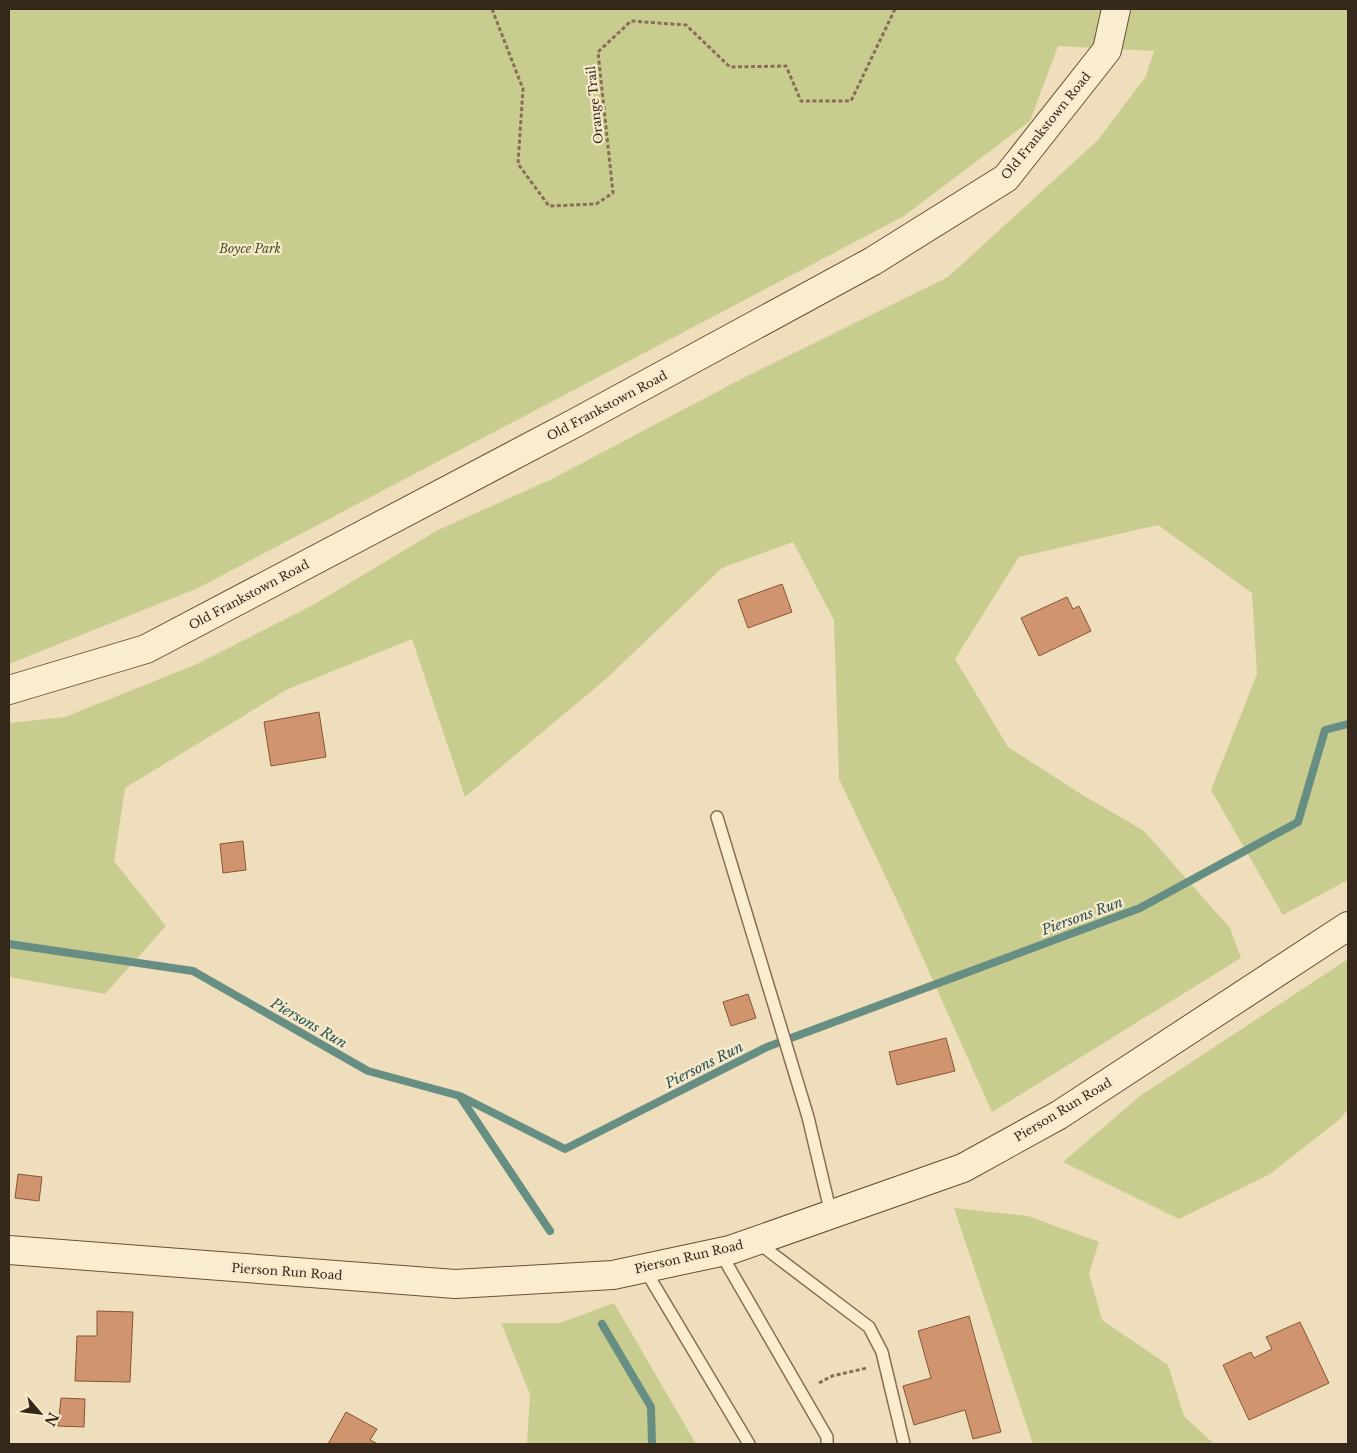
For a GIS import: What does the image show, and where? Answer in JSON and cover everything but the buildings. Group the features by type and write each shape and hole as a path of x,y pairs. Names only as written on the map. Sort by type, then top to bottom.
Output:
{"street":[{"name":"Old Frankstown Road","path":"9,690 146,649 575,423 873,260 923,230 1006,178 1107,50 1116,9"},
{"name":"Pierson Run Road","path":"9,1250 455,1284 613,1275 720,1252 963,1168 1059,1115 1348,926"}],"lane":[{"path":"717,817 808,1117 831,1214"},
{"path":"756,1241 870,1328 882,1352 904,1444"},
{"path":"720,1252 827,1437 827,1444"},
{"path":"644,1268 749,1444"}],"path":[{"name":"Orange Trail","path":"492,9 523,89 518,164 549,206 596,204 613,194 598,52 631,21 686,25 730,67 786,66 801,101 851,101 895,9"},
{"path":"832,1376 875,1366"}],"green space":[{"name":"Boyce Park","path":"9,9 1348,9 1348,880 1283,915 1211,790 1257,674 1252,593 1158,525 1019,557 955,659 1008,747 1081,794 1144,831 1230,928 1241,958 992,1112 900,907 839,779 834,620 793,542 722,568 607,678 465,797 412,639 286,690 125,788 114,861 166,926 105,994 9,977 9,723 65,717 197,664 313,605 438,530 552,479 745,377 948,277 1098,140 1146,76 1154,51 1058,46 1030,121 904,216 198,588 9,664"},
{"path":"1348,959 1348,1109 1340,1119 1270,1174 1179,1219 1063,1162 1140,1096"},
{"path":"954,1208 1028,1216 1099,1242 1089,1274 1102,1320 1168,1365 1184,1416 1214,1444 1033,1444"},
{"path":"614,1303 696,1444 527,1444 530,1394 501,1323 560,1323"}],"waterway":[{"name":"Piersons Run","path":"9,944 193,971 368,1071 460,1096 565,1149 767,1047 1140,908 1298,822 1325,730 1348,724"},
{"path":"461,1098 550,1231"},
{"path":"602,1324 651,1407 652,1444"}]}
